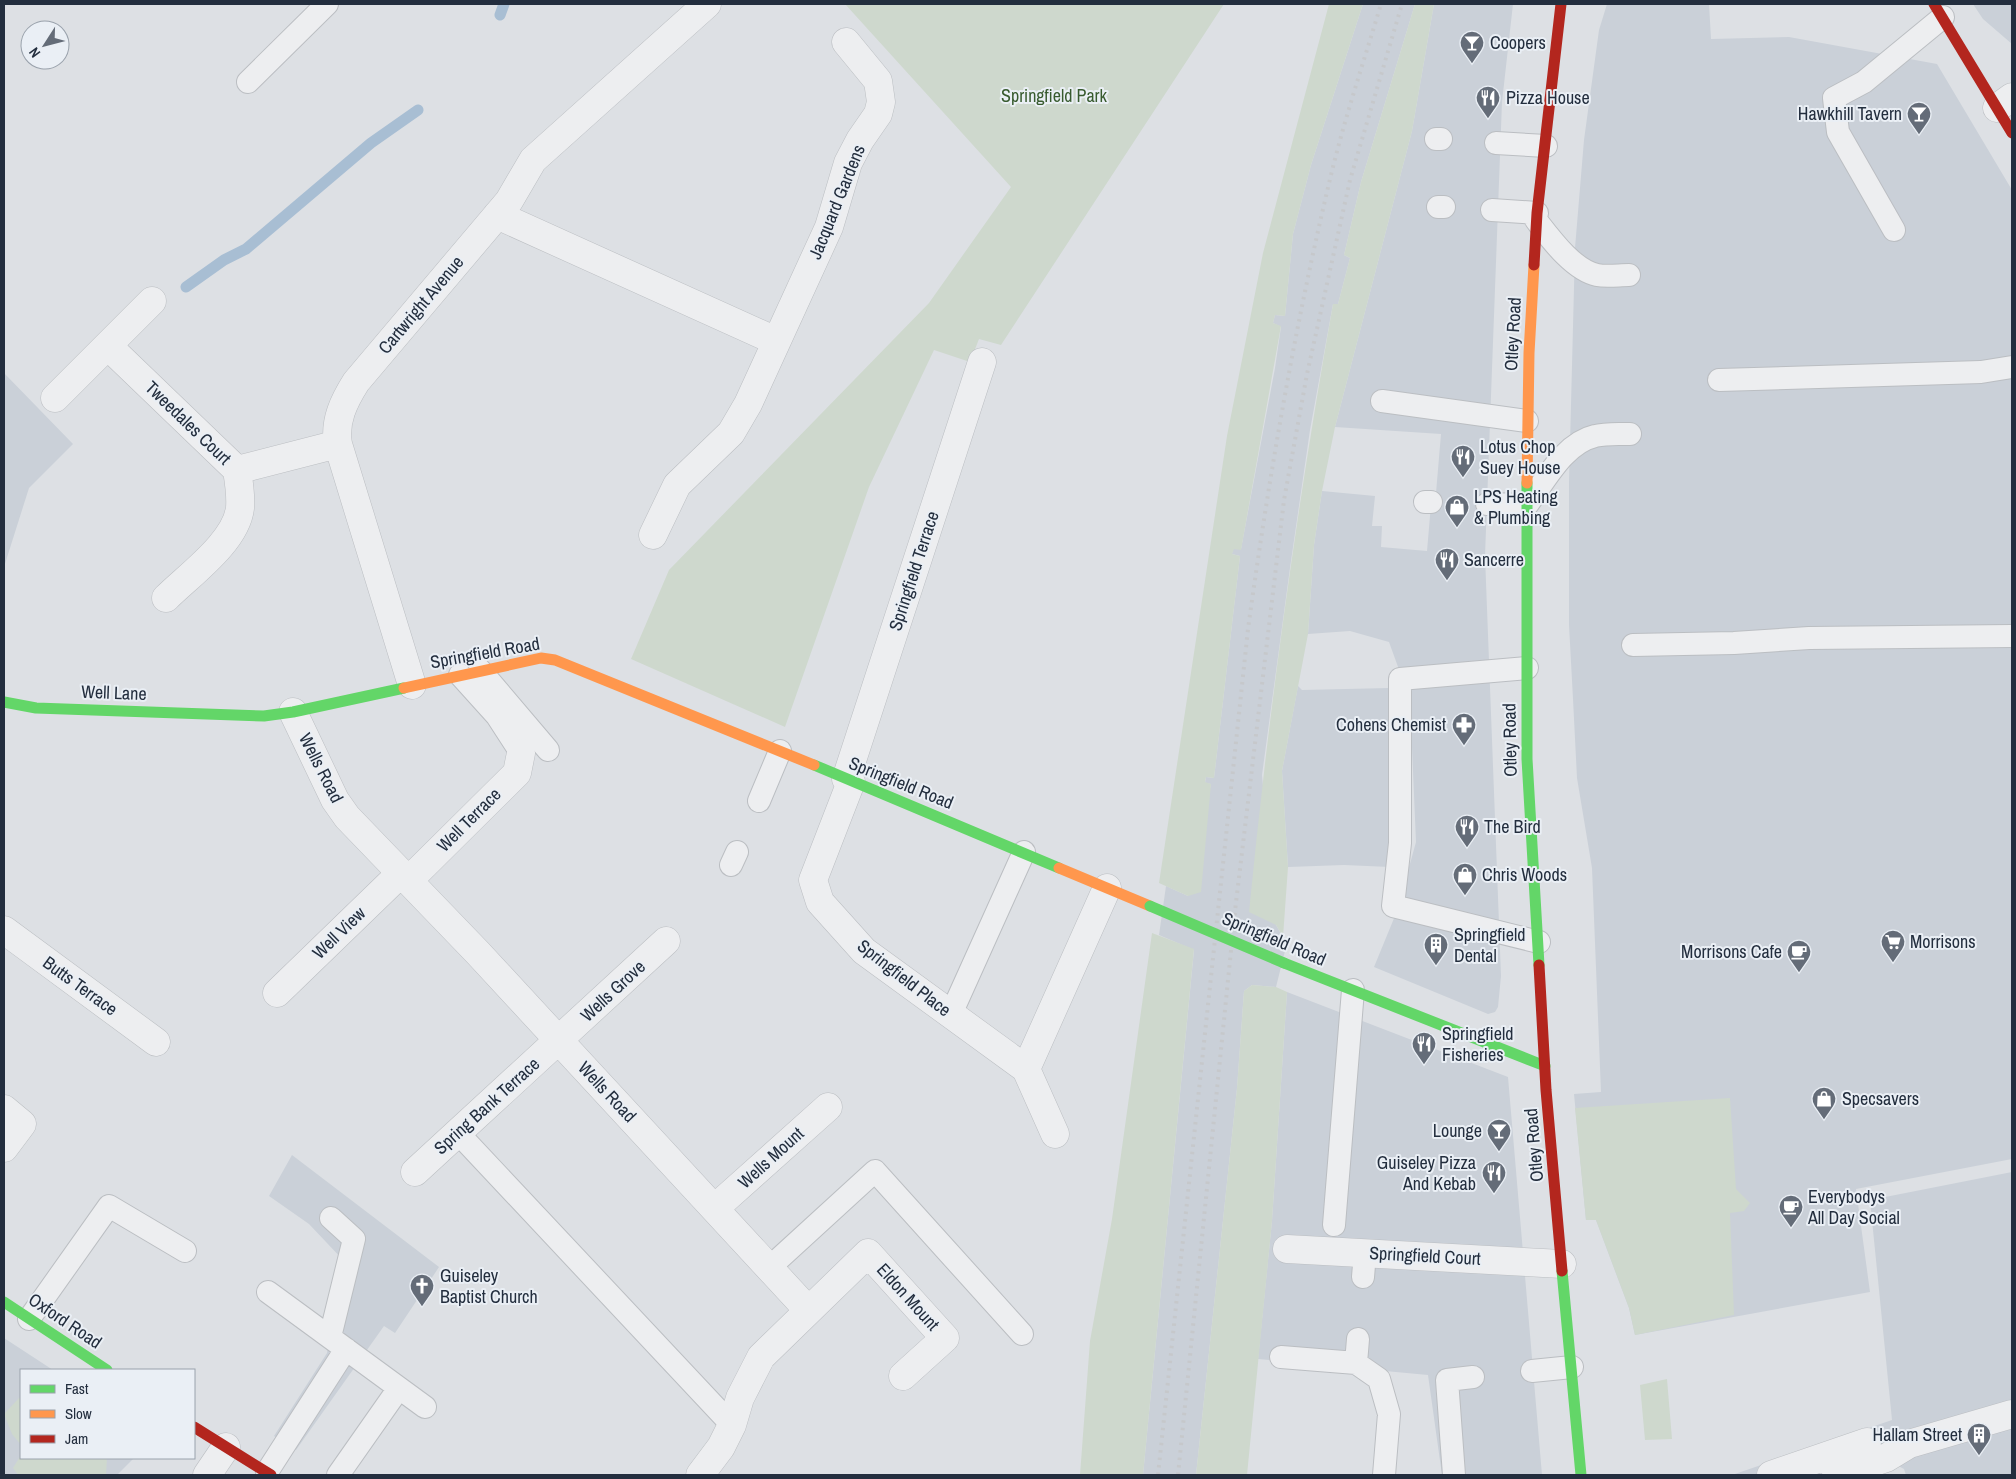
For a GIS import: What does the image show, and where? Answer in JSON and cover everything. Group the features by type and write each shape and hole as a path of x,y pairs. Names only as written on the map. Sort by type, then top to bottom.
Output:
{"street":[{"name":"Cartwright Avenue","path":"412,685 338,444 336,434 341,410 356,382 509,202 534,160 708,4"},
{"name":"Otley Road","path":"1561,4 1546,146 1536,216 1527,421 1525,571 1527,759 1546,1066 1581,1475"},
{"path":"1939,10 2005,102 2012,133"},
{"name":"Jacquard Gardens","path":"653,535 676,485 731,433 748,404 829,227 848,163 880,109 881,93 878,81 846,42"},
{"path":"497,215 776,341"},
{"path":"55,398 152,300"},
{"name":"Tweedales Court","path":"108,346 237,470 338,444"},
{"name":"Springfield Terrace","path":"848,780 982,362"},
{"path":"166,598 222,544 233,529 240,509 237,470"},
{"name":"Springfield Road","path":"224,715 264,716 293,712 470,672 541,658 555,660 1024,852 1284,963 1546,1066"},
{"name":"Well Lane","path":"4,702 36,708 224,715"},
{"name":"Wells Road","path":"293,712 335,800 347,817 560,1041 808,1310"},
{"name":"Well Terrace","path":"404,877 517,773 521,753"},
{"name":"Springfield Place","path":"848,780 812,880 820,902 864,951 1026,1069 1055,1134"},
{"name":"Well View","path":"277,992 404,877"},
{"path":"1026,1069 1107,888"},
{"name":"Butts Terrace","path":"4,930 156,1042"},
{"name":"Wells Grove","path":"560,1041 666,941"},
{"name":"Spring Bank Terrace","path":"415,1172 560,1041"},
{"name":"Wells Mount","path":"715,1208 828,1107"},
{"path":"4,1109 22,1124 4,1148"},
{"name":"Springfield Court","path":"1287,1249 1364,1265 1562,1264"},
{"name":"Eldon Mount","path":"808,1310 868,1253 945,1338 904,1376"},
{"name":"Oxford Road","path":"4,1302 105,1369"},
{"path":"700,1475 722,1446 732,1425 740,1398 761,1358 808,1310"},
{"path":"1836,1475 1886,1458 1909,1444 2012,1414"},
{"path":"195,1428 269,1474"},
{"path":"1771,1475 1867,1442"},
{"path":"207,1475 226,1448"}],"lane":[{"path":"248,82 327,4"},
{"path":"1894,230 1838,132 1834,98 1864,82 1939,10"},
{"path":"1496,143 1546,146"},
{"path":"1492,210 1536,216 1565,257 1589,272 1596,275 1629,275"},
{"path":"1719,380 1981,372 2012,367"},
{"path":"1382,401 1527,421"},
{"path":"1487,504 1527,505 1568,452 1580,441 1596,436 1630,434"},
{"path":"1633,645 1734,643 1809,638 2012,636"},
{"path":"1527,668 1400,679 1400,843 1393,906 1539,942"},
{"path":"470,672 548,750"},
{"path":"470,672 521,753"},
{"path":"759,801 780,751"},
{"path":"951,1014 1024,852"},
{"path":"1334,1225 1353,990"},
{"path":"458,1133 732,1425"},
{"path":"770,1267 875,1172 1022,1334"},
{"path":"29,1319 108,1206 185,1250"},
{"path":"269,1474 338,1343 354,1239 331,1218"},
{"path":"268,1292 424,1407"},
{"path":"1356,1363 1358,1338"},
{"path":"1281,1357 1356,1363 1379,1379 1389,1414 1384,1475"},
{"path":"1532,1371 1572,1367"},
{"path":"1454,1475 1447,1380 1473,1377"},
{"path":"338,1475 399,1388"}],"shaded area":[{"path":"1363,4 1415,4 1361,182 1344,255 1350,258 1338,304 1333,304 1310,430 1290,568 1262,775 1276,925 1283,937 1288,939 1276,987 1252,985 1244,991 1237,1088 1196,1475 1143,1475 1194,950 1159,935 1166,886 1188,896 1211,784 1205,783 1206,777 1214,778 1240,556 1232,554 1233,549 1241,549 1275,368 1281,327 1273,323 1275,315 1285,316 1293,234 1311,165"},
{"path":"1434,4 1513,4 1502,102 1485,556 1501,976 1498,1007 1495,1012 1488,1014 1374,967 1397,911 1416,842 1410,700 1389,642 1350,631 1308,634 1314,545 1322,491 1375,496 1372,526 1382,526 1381,547 1427,551 1432,493 1436,493 1441,434 1335,427 1412,131"},
{"path":"1607,4 1709,4 1711,39 1789,37 1937,64 2012,190 2012,1159 1856,1189 1870,1292 1635,1335 1629,1308 1596,1220 1586,1220 1574,1094 1601,1092 1592,868 1577,778 1569,625 1569,483 1575,248 1584,140 1599,30"},
{"path":"1973,4 2012,4 2012,44 1983,19"},
{"path":"4,373 73,444 29,488 4,567"},
{"path":"1298,686 1302,690 1389,688 1390,867 1344,865 1288,867 1282,771"},
{"path":"1287,992 1508,1077 1542,1475 1442,1475 1428,1375 1258,1359 1272,1221"},
{"path":"292,1155 439,1267 395,1333 384,1326 296,1450 274,1436 327,1353 344,1261 309,1224 269,1196"},
{"path":"2012,1172 2012,1475 1906,1475 1904,1469 1872,1452 1804,1475 1732,1475 1892,1420 1870,1200"},
{"path":"4,1338 51,1369 20,1369 20,1459 133,1459 117,1475 4,1475"}],"green space":[{"name":"Springfield Park","path":"845,4 1224,4 1001,345 979,339 970,362 934,350 869,487 785,727 631,659 669,570 929,303 1011,187"},
{"path":"1329,4 1363,4 1311,165 1293,234 1285,316 1275,315 1273,323 1281,326 1241,550 1234,549 1232,554 1240,556 1214,778 1206,777 1205,782 1211,784 1201,892 1188,896 1159,883 1227,436 1263,253"},
{"path":"1415,4 1434,4 1412,131 1335,427 1322,491 1314,545 1308,634 1282,771 1288,867 1283,937 1276,925 1249,912 1285,607 1333,304 1338,304 1350,258 1344,255 1361,182"},
{"path":"1152,933 1194,949 1143,1475 1080,1475 1090,1341 1112,1219"},
{"path":"1252,985 1276,987 1287,992 1272,1221 1247,1475 1196,1475 1237,1088 1244,991"},
{"path":"1730,1098 1736,1189 1750,1203 1744,1211 1730,1213 1734,1315 1635,1335 1629,1308 1596,1220 1586,1220 1575,1108"},
{"path":"1667,1379 1672,1439 1645,1440 1640,1385"},
{"path":"20,1397 20,1444 12,1434 4,1414"},
{"path":"20,1457 20,1459 107,1459 106,1475 18,1475 13,1468"}],"waterway":[{"path":"500,15 504,4"},
{"path":"186,287 224,260 246,249 371,143 418,110"}],"railway":[{"path":"1158,1475 1248,629 1265,515 1294,344 1318,231 1342,132 1381,4"},
{"path":"1178,1475 1235,911 1284,500 1307,374 1350,180 1402,4"}],"traffic: fast":[{"path":"1527,483 1527,759 1539,965"},
{"path":"4,702 36,708 264,716 293,712 404,688"},
{"path":"814,765 1059,868"},
{"path":"1150,906 1284,963"},
{"path":"1284,963 1545,1066"},
{"path":"1562,1271 1581,1475"},
{"path":"4,1302 105,1369"}],"traffic: slow":[{"path":"1527,483 1529,353 1534,265"},
{"path":"404,688 541,658 555,660 814,765"},
{"path":"1059,868 1150,906"}],"traffic: jam":[{"path":"1534,265 1537,213 1561,4"},
{"path":"1934,4 2012,133"},
{"path":"1539,965 1546,1090 1562,1271"},
{"path":"195,1428 271,1475"}],"place":[{"name":"Coopers","path":"1472,64"},
{"name":"Pizza House","path":"1488,119"},
{"name":"Hawkhill Tavern","path":"1919,135"},
{"name":"Lotus Chop Suey House","path":"1463,478"},
{"name":"LPS Heating & Plumbing","path":"1457,528"},
{"name":"Sancerre","path":"1447,581"},
{"name":"Cohens Chemist","path":"1464,746"},
{"name":"The Bird","path":"1467,848"},
{"name":"Chris Woods","path":"1465,896"},
{"name":"Morrisons","path":"1893,963"},
{"name":"Springfield Dental","path":"1436,966"},
{"name":"Morrisons Cafe","path":"1799,973"},
{"name":"Springfield Fisheries","path":"1424,1065"},
{"name":"Specsavers","path":"1824,1120"},
{"name":"Lounge","path":"1499,1152"},
{"name":"Guiseley Pizza And Kebab","path":"1494,1194"},
{"name":"Everybodys All Day Social","path":"1791,1228"},
{"name":"Guiseley Baptist Church","path":"422,1307"},
{"name":"Hallam Street","path":"1979,1456"}]}
